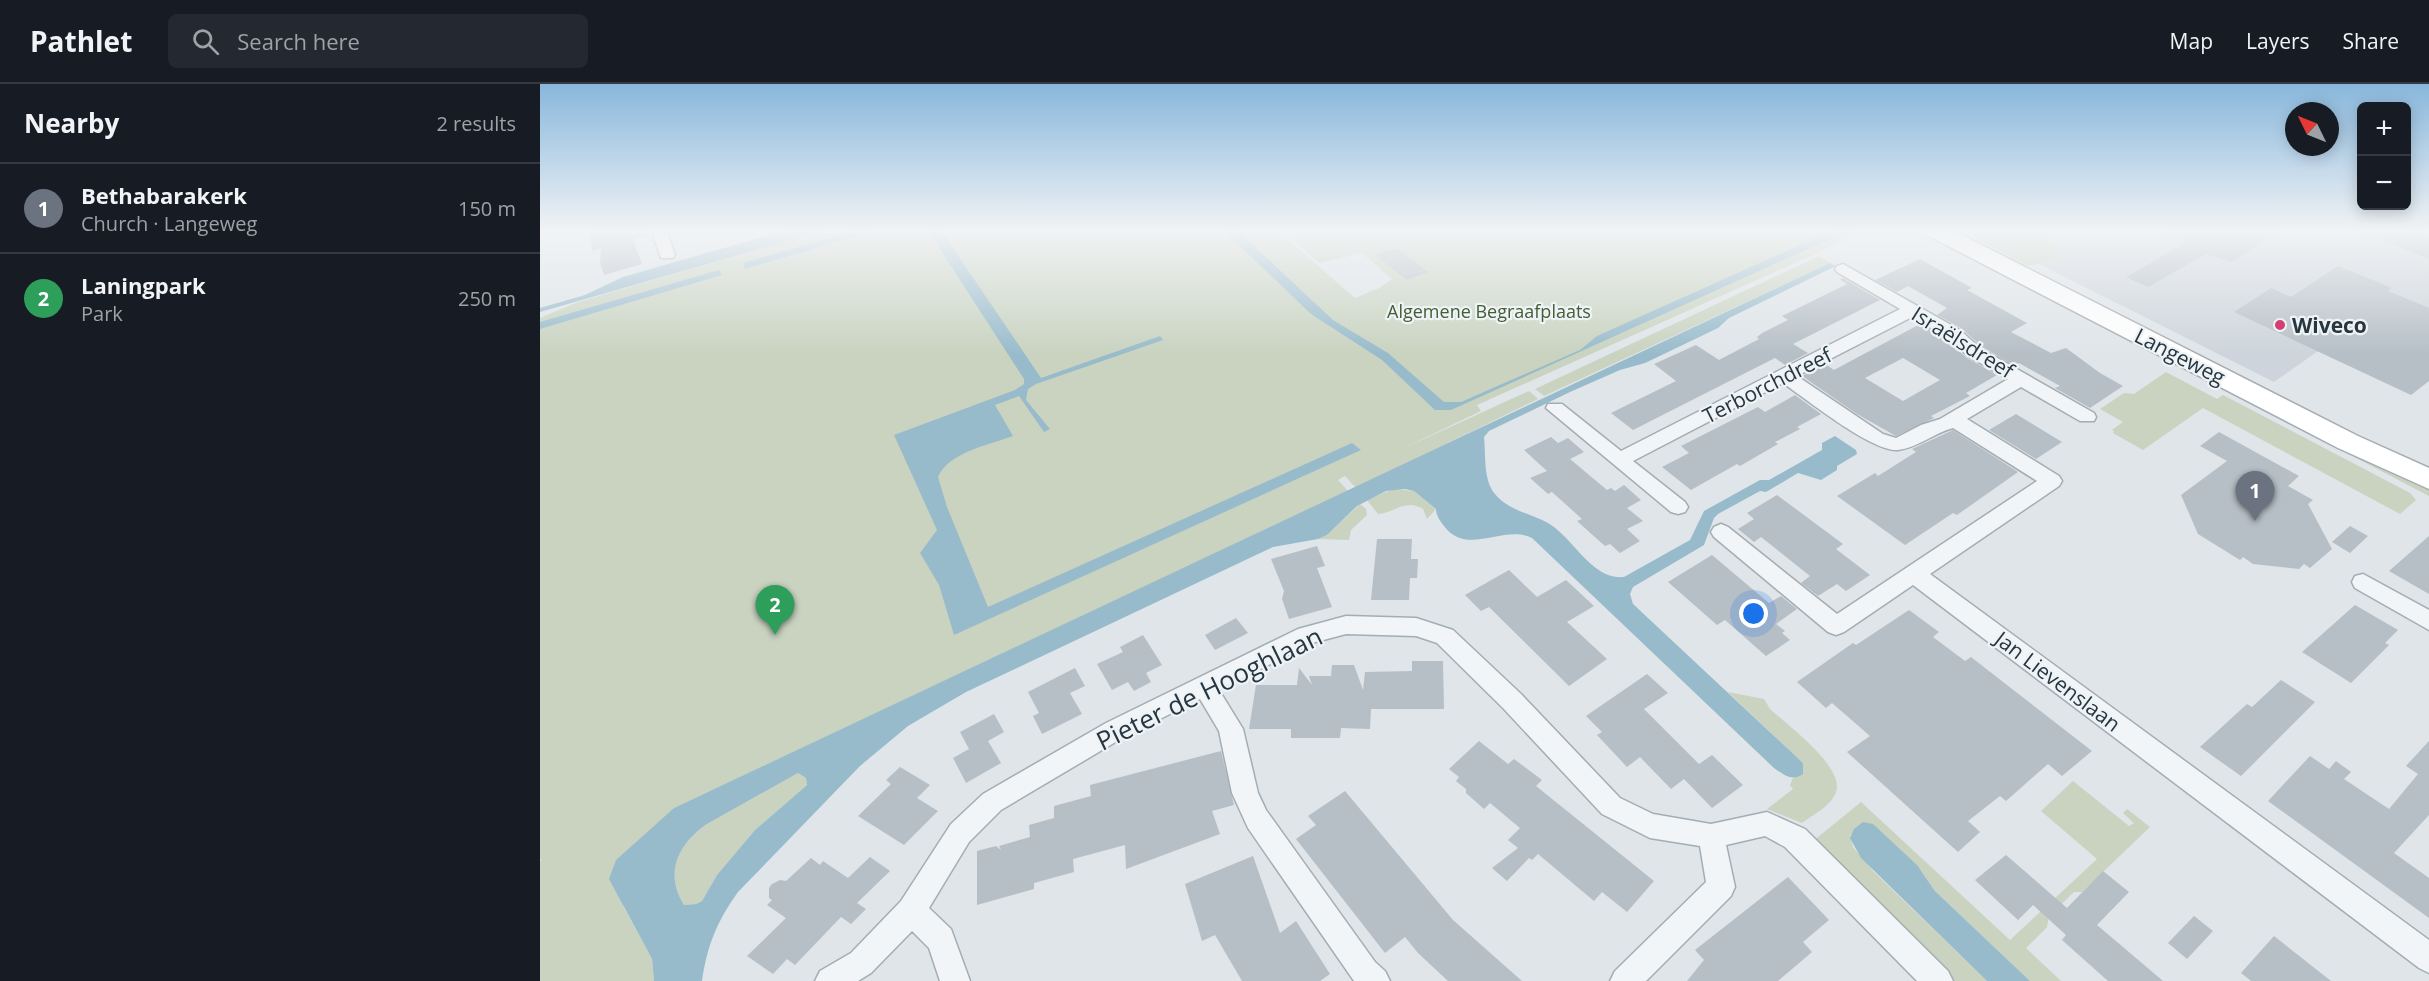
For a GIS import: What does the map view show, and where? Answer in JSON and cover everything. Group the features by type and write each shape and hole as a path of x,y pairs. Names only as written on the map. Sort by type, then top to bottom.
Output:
{"main road":[{"name":"Langeweg","path":"2015,271 2348,442 2429,479"}],"street":[{"name":"Israëlsdreef","path":"1846,271 1954,334 1974,352 2087,417"},
{"name":"Terborchdreef","path":"1621,459 1912,310"},
{"name":"Israëlsdreef","path":"1784,376 1876,438 1889,444 1905,442 1953,419 2021,379"},
{"path":"1555,408 1678,507"},
{"path":"1721,532 1836,626 2052,481 1953,419"},
{"name":"Jan Lievenslaan","path":"1914,574 2429,958"},
{"path":"2363,582 2429,621"},
{"name":"Pieter de Hooghlaan","path":"830,981 861,963 911,911 960,833 992,802 1115,730 1306,635 1346,625 1416,627 1445,636 1512,701 1611,806 1650,826 1711,836 1767,824 1795,838 1938,981"},
{"path":"1204,686 1231,729 1245,793 1257,819 1365,972 1376,981"},
{"path":"1625,981 1721,887 1711,836"},
{"path":"911,911 941,939 955,981"}],"shaded area":[{"path":"2053,271 2429,271 2429,336 2374,312 2274,382"}],"green space":[{"name":"Algemene Begraafplaats","path":"684,271 1324,271 1355,298 1379,288 1392,279 1383,271 1777,271 1477,405 1481,411 1402,449 1529,391 1538,399 1356,488 1345,476 1338,480 1348,491 674,808 623,906 652,959 654,981 540,981 540,862 542,859 540,860 540,318 578,302"},
{"path":"1787,271 1813,271 1544,396 1535,389"},
{"path":"2166,372 2217,399 2223,395 2410,493 2416,500 2400,514 2203,408 2143,450 2113,433 2112,430 2123,422 2100,409 2124,393 2134,394"},
{"path":"2337,443 2429,486 2429,496 2335,447"},
{"path":"1393,489 1414,491 1436,509 1427,519 1423,509 1411,505 1378,514 1367,500"},
{"path":"1360,504 1366,509 1367,515 1351,530 1349,540 1318,539 1327,535"},
{"path":"1728,692 1764,699 1770,709 1813,747 1832,771 1836,782 1834,797 1802,823 1767,809 1793,789 1790,785 1793,778 1803,774 1803,763"},
{"path":"798,773 806,778 807,785 755,830 717,875 702,901 684,905 675,882 675,871 677,860 688,841 707,824"},
{"path":"2073,781 2129,826 2134,823 2123,813 2127,809 2150,827 2082,892 2074,892 2049,916 2047,927 2026,948 2061,981 2030,981 1935,891 1922,872 1850,834 1853,847 1874,872 1987,981 1951,981 1812,842 1861,802 2010,940 2097,859 2041,811"}],"water":[{"path":"644,271 683,271 540,312 540,308 585,295 623,277"},
{"path":"716,271 720,271 722,275 540,329 540,322"},
{"path":"954,271 968,271 1041,378 1160,336 1163,340 1036,384 1028,389 1026,400 1050,429 1044,432 1019,396 995,405 1013,436 960,455 943,468 938,477 947,507 988,607 1352,443 1361,450 954,635 939,585 920,553 937,530 894,435 1015,390 1024,384 1024,379"},
{"path":"1266,271 1281,271 1333,320 1388,353 1444,402 1461,402 1580,350 1597,336 1742,271 1759,271 1451,410 1435,410 1382,360 1311,314"},
{"path":"1813,271 1826,271 1729,318 1718,328 1645,363 1620,370 1570,392 1489,431 1484,437 1488,482 1501,500 1513,508 1548,523 1602,572 1624,577 1690,540 1704,511 1760,480 1769,480 1822,450 1822,443 1835,436 1856,450 1857,454 1837,466 1837,470 1821,480 1798,473 1766,492 1760,491 1718,514 1714,518 1704,545 1633,587 1630,594 1633,604 1803,763 1803,774 1799,776 1788,777 1774,768 1532,538 1510,535 1475,540 1453,535 1438,518 1436,509 1414,491 1405,489 1386,491 1357,506 1327,535 1318,539 1273,547 966,692 908,726 860,766 738,892 714,934 702,981 654,981 652,959 609,879 616,860 674,808","holes":["798,773 806,778 807,785 755,830 717,875 702,901 684,905 675,882 675,871 682,850 697,832 707,824"]},
{"path":"1863,822 1873,824 1917,865 1935,891 2030,981 1987,981 1861,858 1850,838 1854,829"}],"building":[{"path":"603,271 618,271 604,275"},
{"path":"1395,271 1428,272 1407,280"},
{"path":"1895,271 1941,271 1972,288 1967,290 2027,323 2011,332 2051,353 2066,348 2100,373 2123,386 2090,408 2055,388 2060,386 2019,363 2015,366 1981,346 1961,328 1937,315 1947,308 1908,286 1897,292 1875,280"},
{"path":"2137,271 2176,271 2148,287 2126,277"},
{"path":"2331,271 2350,271 2392,288 2388,291 2429,308 2429,381 2411,395 2234,312 2271,288 2291,297"},
{"path":"1843,278 1880,300 1793,344 1808,353 1785,365 1775,358 1633,430 1611,413 1676,381 1654,364 1696,345 1719,360 1759,339 1757,337 1762,333 1788,320 1782,316 1847,284 1840,280"},
{"path":"1920,324 1947,340 1967,358 1997,375 1966,393 1970,396 1931,416 1934,418 1896,436 1857,414 1802,376 1825,364 1834,370","holes":["1903,358 1940,380 1903,401 1865,378"]},
{"path":"1795,395 1821,414 1797,427 1800,429 1775,442 1778,444 1740,466 1737,464 1691,490 1662,467 1689,453 1681,446 1758,407 1765,412"},
{"path":"2016,414 2062,442 2036,459 1989,430"},
{"path":"1953,430 2018,472 1957,515 1953,513 1905,545 1837,496 1875,473 1878,476 1916,452 1912,449"},
{"path":"2219,432 2299,476 2288,486 2313,500 2308,504 2332,549 2310,568 2304,564 2299,569 2253,564 2243,557 2240,560 2198,534 2181,495 2227,461 2200,446"},
{"path":"1551,437 1558,443 1568,438 1584,452 1570,459 1607,490 1611,488 1615,491 1624,485 1641,500 1627,508 1643,521 1627,529 1640,541 1620,553 1610,544 1605,546 1577,521 1582,519 1552,492 1548,494 1530,478 1547,471 1524,450"},
{"path":"1777,495 1843,544 1836,549 1870,575 1846,591 1837,584 1818,596 1801,583 1810,576 1761,537 1754,542 1738,529 1754,519 1747,513"},
{"path":"2350,526 2368,536 2350,553 2332,542"},
{"path":"2429,536 2429,594 2389,571"},
{"path":"1377,539 1412,539 1411,559 1418,559 1417,578 1410,578 1409,600 1371,600"},
{"path":"1317,546 1325,566 1317,568 1332,607 1289,619 1282,599 1284,591 1271,559"},
{"path":"1712,555 1769,603 1781,596 1797,609 1776,624 1785,631 1782,633 1790,640 1766,656 1725,620 1717,625 1668,582"},
{"path":"1509,570 1537,597 1566,580 1594,606 1567,622 1607,659 1569,686 1489,607 1481,611 1465,595"},
{"path":"2355,605 2398,630 2385,643 2389,645 2351,683 2302,652"},
{"path":"1909,610 1939,632 1933,637 1965,661 1971,657 2092,751 2062,776 2048,764 2006,801 2000,796 1968,821 1980,832 1958,852 1847,752 1870,736 1832,703 1826,708 1797,682 1853,643 1856,645"},
{"path":"1236,618 1248,633 1215,650 1205,635"},
{"path":"1143,635 1162,665 1146,673 1151,682 1134,691 1128,682 1112,690 1097,664 1123,652 1120,647"},
{"path":"1412,661 1443,661 1444,709 1371,709 1370,729 1341,728 1340,738 1291,738 1291,729 1249,729 1256,685 1297,685 1299,668 1312,685 1309,676 1331,676 1332,665 1354,665 1363,690 1365,672 1412,671"},
{"path":"1075,668 1085,686 1070,693 1082,714 1042,734 1033,716 1039,713 1028,692"},
{"path":"1647,674 1668,693 1644,709 1699,764 1712,755 1743,785 1712,808 1684,779 1671,789 1640,757 1627,767 1597,735 1602,732 1586,716"},
{"path":"2281,680 2315,702 2241,776 2200,747 2247,704 2252,707"},
{"path":"994,714 1004,732 988,741 1001,763 966,783 953,758 969,749 960,732"},
{"path":"1479,741 1508,764 1514,759 1542,780 1536,786 1654,881 1627,912 1602,892 1594,901 1538,854 1532,860 1529,858 1507,881 1492,868 1518,848 1508,840 1520,828 1490,803 1484,809 1466,793 1466,789 1456,781 1459,777 1449,769"},
{"path":"2429,741 2429,815 2394,853 2429,878 2429,918 2268,801 2310,756 2329,769 2336,761 2351,772 2344,779 2389,809 2418,774 2406,766"},
{"path":"1221,751 1234,805 1212,811 1220,834 1126,869 1125,845 1073,859 1074,872 1034,883 1034,889 977,905 977,851 996,846 1001,850 999,846 1030,837 1029,825 1054,818 1054,806 1091,796 1090,785"},
{"path":"900,767 930,785 917,798 938,811 904,845 858,816 891,784 886,780"},
{"path":"1345,791 1453,920 1522,981 1448,981 1418,953 1405,937 1385,953 1296,839 1316,825 1308,816"},
{"path":"2006,855 2067,908 2103,871 2129,892 2097,925 2163,981 2108,981 2062,940 2066,935 2033,905 2018,920 1975,880"},
{"path":"1253,856 1280,933 1296,921 1330,974 1320,981 1242,981 1215,935 1202,941 1185,884"},
{"path":"870,857 890,871 857,903 866,909 851,924 841,917 795,965 787,959 773,974 747,956 786,918 767,905 772,900 769,898 769,888 772,884 780,880 786,881 811,858 820,865 823,861 848,878"},
{"path":"1788,877 1829,920 1803,942 1812,952 1778,981 1687,981 1704,960 1695,950"},
{"path":"2194,916 2213,931 2187,959 2168,943"},
{"path":"2274,936 2331,981 2251,981 2241,973"}],"place":[{"name":"Wiveco","path":"2280,325"},
{"name":"Bethabarakerk","path":"2255,521"},
{"name":"Laningpark","path":"775,635"}]}
